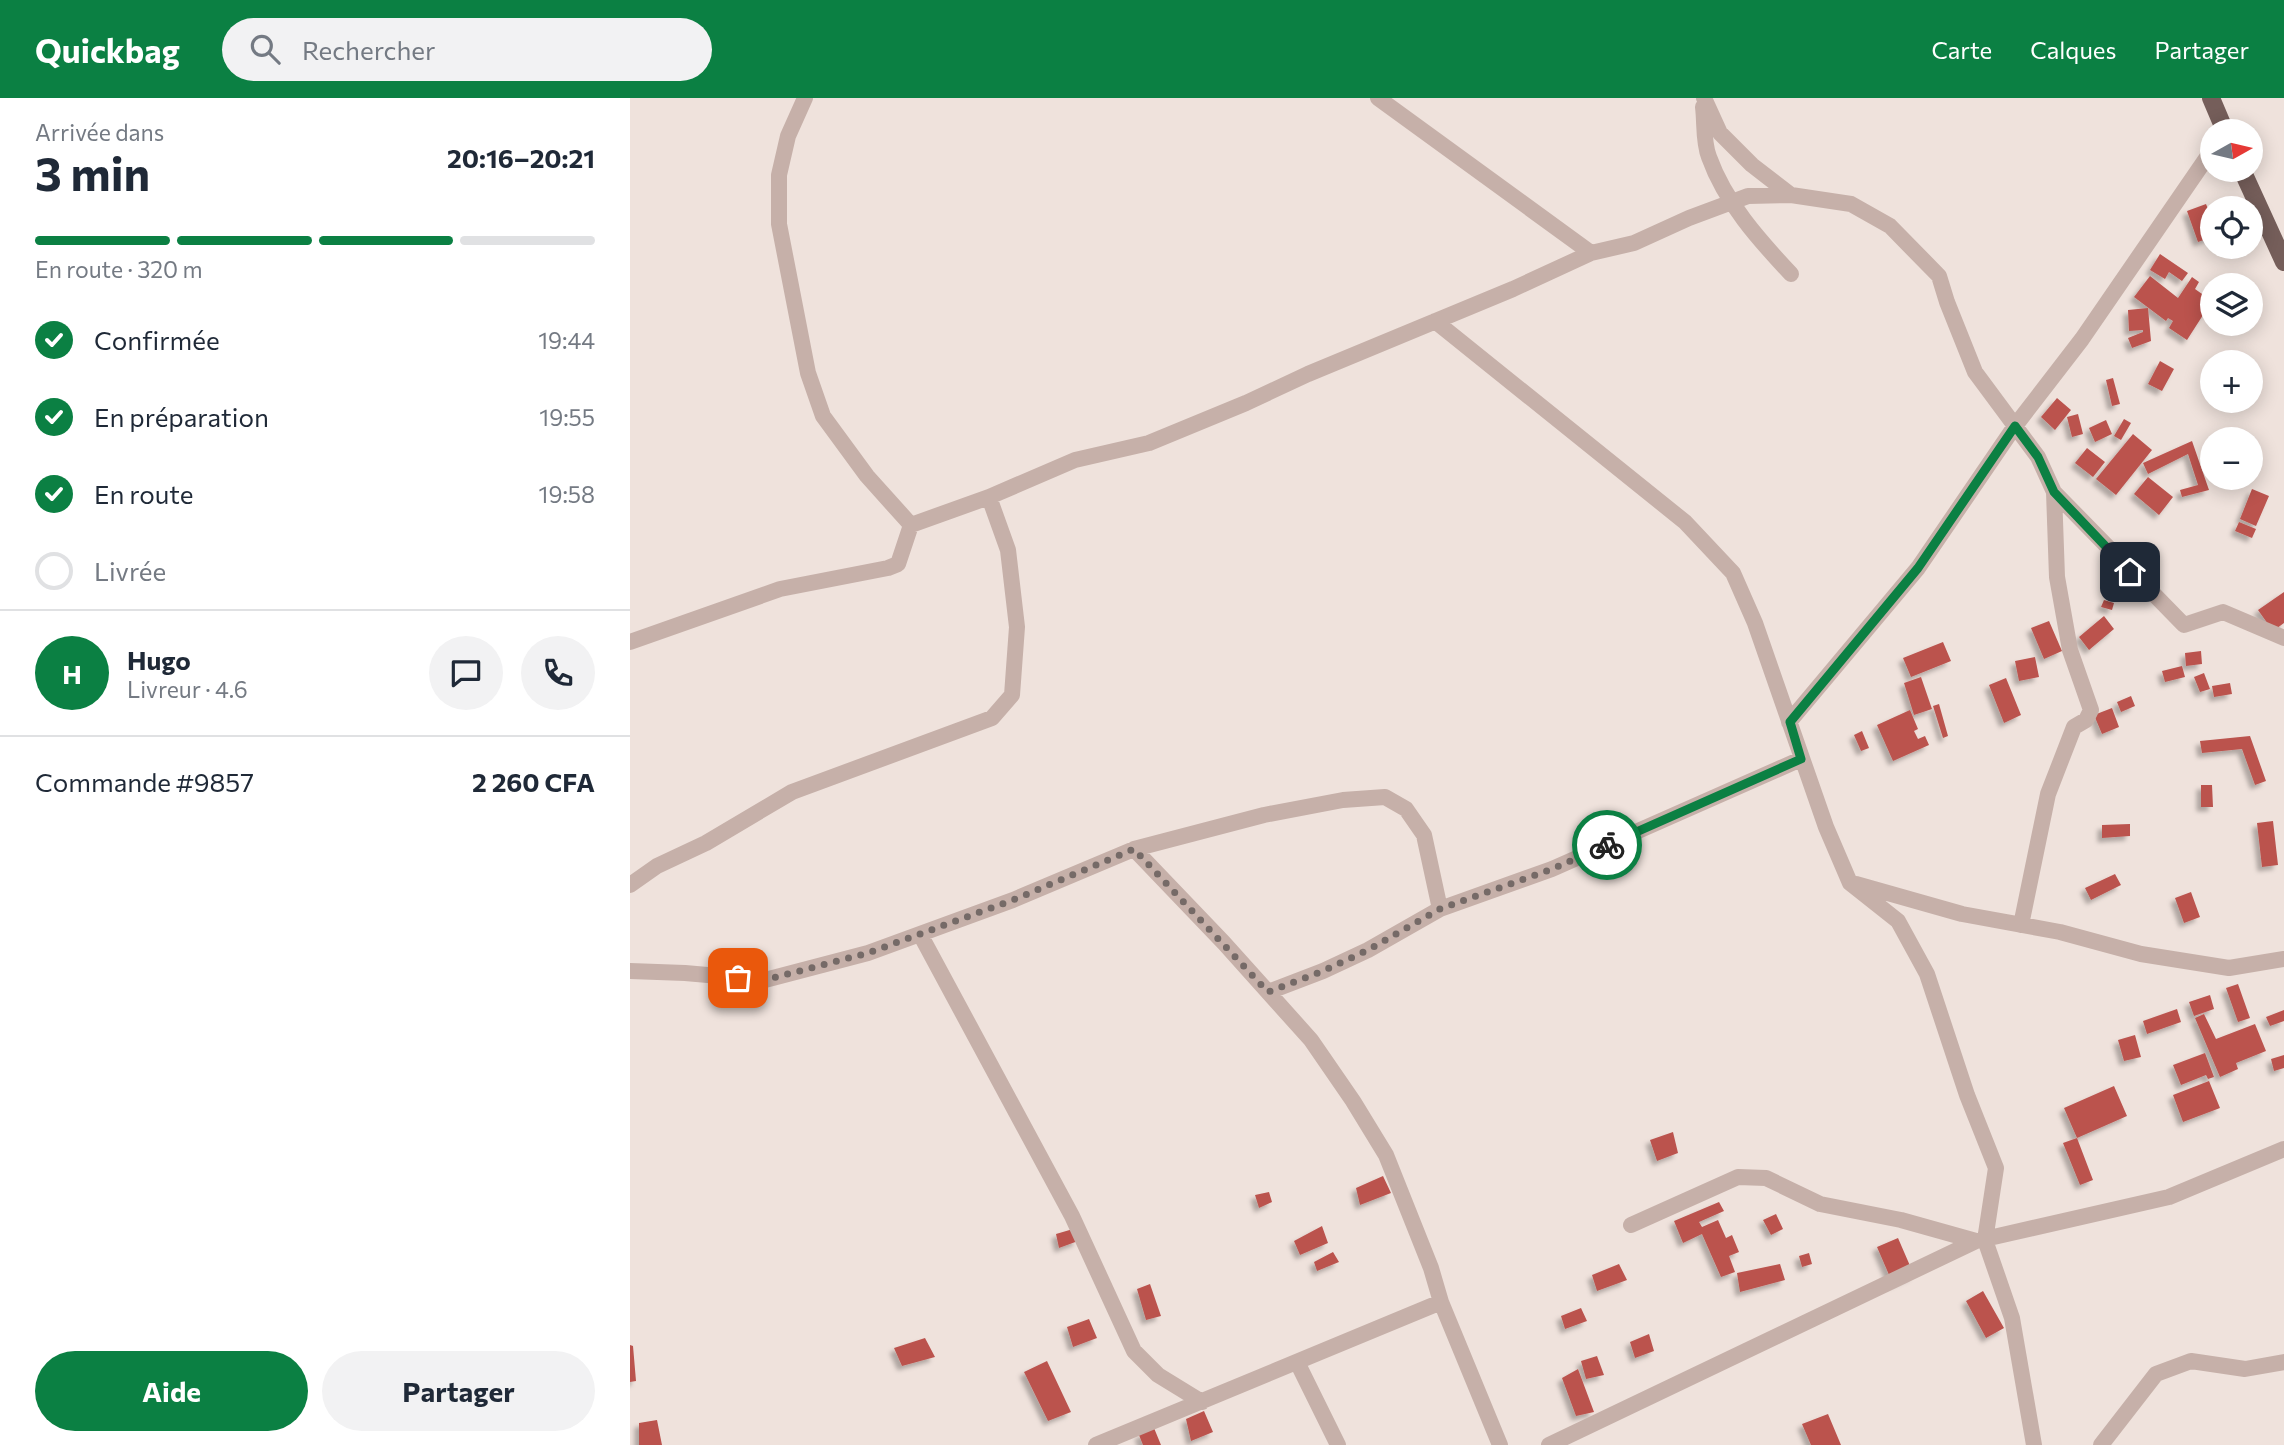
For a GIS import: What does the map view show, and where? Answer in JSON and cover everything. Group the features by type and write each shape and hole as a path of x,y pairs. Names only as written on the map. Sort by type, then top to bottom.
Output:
{"main road":[{"path":"2211,98 2220,119"},
{"path":"2247,182 2284,262"}],"street":[{"path":"805,98 788,136 779,175 779,225 808,373 823,416 867,476 911,525"},
{"path":"1378,98 1591,253"},
{"path":"1703,98 1720,133 1752,165 1791,195"},
{"path":"1703,98 1707,154 1724,191 1761,242 1791,274"},
{"path":"1790,722 1918,568 2015,426 2082,339 2200,167"},
{"path":"911,525 989,497 1075,460 1149,443 1513,289 1591,253 1634,243 1689,218 1748,196 1791,195 1851,204 1890,226 1940,276 1947,302 1975,372 2038,457 2054,492 2184,625 2223,612 2284,638"},
{"path":"1435,321 1685,522 1733,573 1755,623 1801,759 1850,883 1898,921 1927,974 1967,1095 1996,1168 1980,1240 2012,1318 2034,1445"},
{"path":"2021,925 2048,794 2074,727 2086,720 2091,710 2070,650 2057,578 2054,492"},
{"path":"630,885 657,866 706,843 792,792 992,718 1012,695 1017,627 1008,550 989,497"},
{"path":"630,642 780,589 898,564 911,525"},
{"path":"1268,992 1368,950 1440,909 1552,869 1801,759"},
{"path":"630,971 765,980 868,953 1013,900 1134,849 1264,815 1343,800 1385,797 1406,809 1424,835 1440,909"},
{"path":"1134,849 1311,1040 1353,1101 1386,1155 1431,1268 1441,1303 1500,1445"},
{"path":"1850,883 1962,914 2060,932 2141,954 2229,968 2284,959"},
{"path":"920,934 1066,1205 1134,1351 1158,1375 1202,1402"},
{"path":"1549,1445 1980,1240 2169,1196 2284,1149"},
{"path":"1631,1225 1738,1177 1766,1178 1820,1204 1901,1220 1980,1240"},
{"path":"1096,1445 1441,1303"},
{"path":"2101,1445 2156,1374 2191,1361 2245,1369 2284,1362"},
{"path":"1298,1363 1338,1445"}],"building":[{"path":"2200,206 2200,241 2198,242 2187,211"},
{"path":"2160,254 2188,273 2182,281 2169,272 2165,279 2150,270"},
{"path":"2150,276 2178,298 2192,277 2199,282 2195,289 2200,293 2200,320 2187,340 2169,328 2173,321 2168,318 2166,321 2134,297"},
{"path":"2148,308 2151,341 2132,348 2128,338 2143,330 2129,331 2128,310"},
{"path":"2160,361 2174,369 2162,391 2148,384"},
{"path":"2113,378 2120,404 2112,406 2106,380"},
{"path":"2057,398 2071,410 2055,430 2041,417"},
{"path":"2078,414 2083,434 2072,437 2067,417"},
{"path":"2124,419 2131,423 2121,440 2114,436"},
{"path":"2106,420 2112,434 2095,442 2089,428"},
{"path":"2133,434 2152,450 2116,495 2096,479"},
{"path":"2192,441 2200,464 2200,490 2209,490 2182,497 2180,490 2198,485 2188,454 2148,474 2143,463"},
{"path":"2087,448 2105,462 2093,477 2075,463"},
{"path":"2148,477 2173,497 2159,515 2134,494"},
{"path":"2252,490 2269,496 2256,526 2240,519"},
{"path":"2239,522 2256,529 2252,538 2235,531"},
{"path":"2284,592 2284,623 2273,631 2258,610"},
{"path":"2104,600 2114,603 2112,610 2101,607"},
{"path":"2104,616 2114,629 2089,650 2079,637"},
{"path":"2049,621 2062,651 2044,659 2031,628"},
{"path":"1943,642 1951,661 1911,677 1903,658"},
{"path":"2201,651 2202,664 2186,666 2185,653"},
{"path":"2035,657 2039,677 2019,681 2015,661"},
{"path":"2182,666 2185,677 2165,682 2162,671"},
{"path":"2204,673 2210,689 2200,692 2194,677"},
{"path":"1921,677 1932,709 1914,715 1904,683"},
{"path":"2006,678 2021,715 2004,723 1989,685"},
{"path":"2230,683 2232,694 2214,697 2212,686"},
{"path":"2131,696 2135,706 2121,712 2117,702"},
{"path":"1939,704 1948,736 1943,738 1933,706"},
{"path":"2112,708 2119,727 2102,734 2094,715"},
{"path":"1910,710 1918,729 1914,731 1918,739 1925,736 1929,745 1893,761 1877,725"},
{"path":"1862,731 1869,748 1861,751 1854,735"},
{"path":"2250,736 2266,781 2255,785 2242,749 2202,753 2200,741"},
{"path":"2201,785 2212,785 2213,807 2201,807"},
{"path":"2273,821 2278,865 2262,867 2257,823"},
{"path":"2130,824 2130,836 2102,838 2102,825"},
{"path":"2115,874 2121,885 2091,900 2085,888"},
{"path":"2191,892 2200,917 2184,923 2175,898"},
{"path":"2238,984 2250,1018 2238,1022 2226,988"},
{"path":"2210,995 2214,1009 2194,1016 2189,1002"},
{"path":"2177,1009 2181,1022 2147,1034 2143,1021"},
{"path":"2284,1010 2284,1021 2270,1026 2266,1017"},
{"path":"2204,1014 2216,1039 2255,1024 2266,1051 2236,1063 2238,1069 2220,1077 2195,1018"},
{"path":"2135,1035 2141,1057 2124,1061 2118,1040"},
{"path":"2205,1053 2214,1077 2208,1079 2206,1075 2181,1085 2173,1065"},
{"path":"2284,1055 2284,1068 2274,1071 2271,1059"},
{"path":"2209,1081 2220,1108 2183,1122 2173,1095"},
{"path":"2114,1086 2127,1116 2077,1138 2064,1108"},
{"path":"1673,1132 1678,1153 1657,1161 1650,1140"},
{"path":"2077,1138 2093,1180 2080,1185 2063,1143"},
{"path":"1383,1176 1391,1193 1360,1205 1356,1188"},
{"path":"1269,1192 1272,1202 1259,1208 1255,1195"},
{"path":"1719,1202 1724,1211 1699,1222 1702,1227 1718,1220 1726,1238 1732,1235 1739,1252 1729,1256 1735,1272 1721,1277 1702,1234 1683,1243 1674,1221"},
{"path":"1776,1214 1783,1229 1771,1235 1763,1220"},
{"path":"1322,1226 1328,1243 1300,1255 1294,1241"},
{"path":"1073,1229 1078,1241 1059,1248 1056,1234"},
{"path":"1898,1238 1914,1275 1893,1284 1877,1247"},
{"path":"1333,1252 1339,1262 1317,1271 1314,1262"},
{"path":"1809,1253 1812,1264 1802,1267 1799,1256"},
{"path":"1619,1264 1627,1280 1597,1291 1592,1275"},
{"path":"1780,1264 1785,1280 1740,1292 1737,1273"},
{"path":"1150,1284 1161,1316 1146,1320 1137,1289"},
{"path":"1983,1291 2004,1328 1986,1338 1966,1301"},
{"path":"1581,1308 1587,1321 1565,1329 1561,1316"},
{"path":"1089,1319 1097,1338 1073,1347 1067,1327"},
{"path":"1649,1334 1654,1351 1635,1358 1630,1342"},
{"path":"925,1338 935,1357 902,1366 894,1348"},
{"path":"630,1345 633,1346 636,1381 630,1382"},
{"path":"1597,1356 1604,1375 1586,1379 1581,1361"},
{"path":"1047,1361 1071,1412 1048,1421 1024,1372"},
{"path":"1578,1369 1594,1412 1576,1416 1562,1378"},
{"path":"1204,1411 1213,1432 1191,1441 1186,1419"},
{"path":"1828,1414 1841,1445 1811,1445 1802,1424"},
{"path":"657,1420 662,1445 639,1445 639,1423"},
{"path":"1154,1428 1161,1445 1143,1445 1139,1435"}],"way so far":[{"path":"738,978 765,980 868,953 1013,900 1134,849 1268,992 1368,950 1440,909 1552,869 1607,845"}],"route":[{"path":"1607,845 1801,759 1790,722 1918,568 2015,426 2038,457 2054,492 2130,572"}]}
